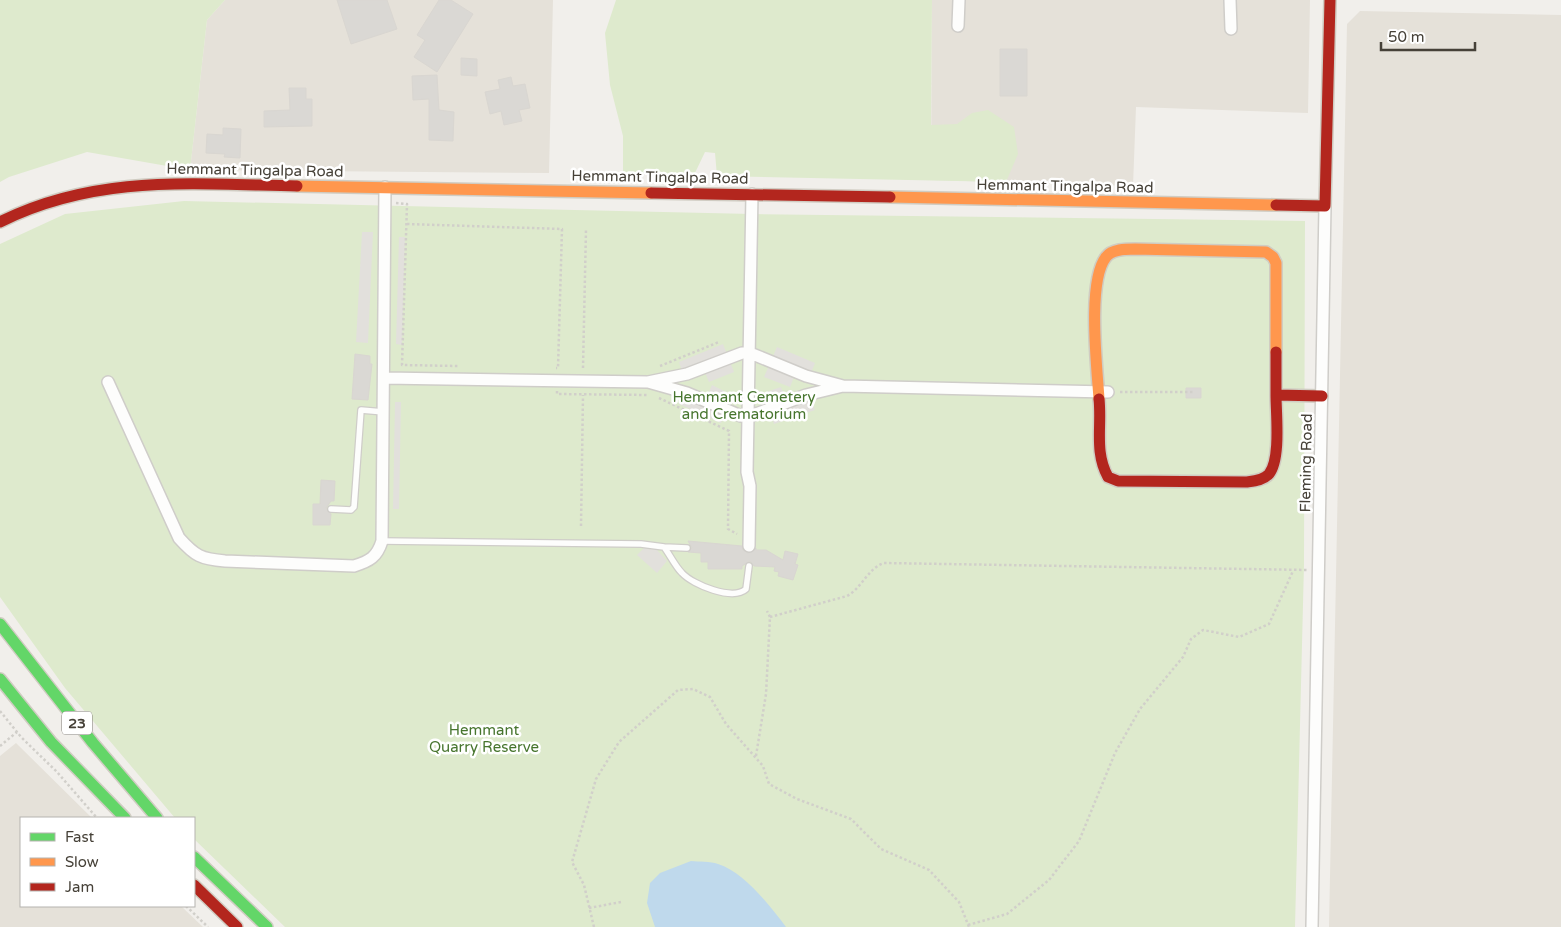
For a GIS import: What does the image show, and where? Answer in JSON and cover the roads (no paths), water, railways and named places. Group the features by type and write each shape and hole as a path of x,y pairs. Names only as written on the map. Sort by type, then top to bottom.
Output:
{"street":[{"path":"958,26 959,0"},
{"path":"1230,0 1231,29"},
{"name":"Fleming Road","path":"1312,927 1330,0"},
{"name":"Hemmant Tingalpa Road","path":"0,222 18,212 67,195 126,185 190,183 1325,206"},
{"path":"108,382 179,538 192,554 206,560 225,561 354,566 370,561 378,553 382,541 385,187"},
{"path":"749,541 748,417 752,194"},
{"path":"1136,248 1266,252 1273,256 1276,263 1276,395 1274,463 1269,474 1260,480 1247,482 1118,480 1108,477 1102,467 1100,454 1100,408 1103,392 1096,301 1101,264 1107,254 1118,250 1136,248"},
{"path":"384,378 648,382 686,374 742,354 750,353 806,376 843,386 1103,392"},
{"path":"686,374 686,394"},
{"path":"806,376 806,395"},
{"path":"648,382 748,417 806,395 843,386"},
{"path":"1276,395 1322,396"},
{"name":"23","path":"0,624 93,743 156,817"},
{"name":"23","path":"0,679 51,742 124,817"},
{"path":"195,858 267,927"},
{"path":"195,886 237,927"}],"lane":[{"path":"331,509 351,510 354,507 361,410 384,412"},
{"path":"382,541 641,544 687,548"},
{"path":"664,547 682,574 707,587 727,594 737,595 746,589 749,566"}],"water":[{"path":"691,861 715,863 737,874 756,891 786,927 655,927 647,903 650,883 660,873"}],"park label":[{"name":"Hemmant Cemetery and Crematorium","path":"744,406"},
{"name":"Hemmant Quarry Reserve","path":"484,738"}]}
